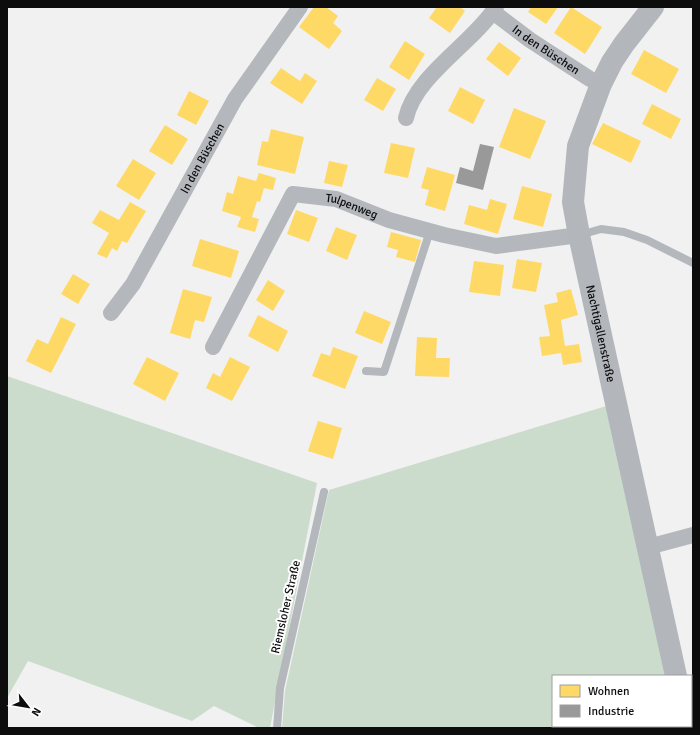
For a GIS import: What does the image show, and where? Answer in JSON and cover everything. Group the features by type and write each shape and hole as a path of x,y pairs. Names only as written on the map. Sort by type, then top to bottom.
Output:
{"street":[{"name":"In den Büschen","path":"111,313 132,284 235,99 300,7"},
{"name":"Nachtigallenstraße","path":"653,7 624,44 600,84 578,146 574,202 579,235 676,675"},
{"name":"In den Büschen","path":"406,118 408,108 427,80 468,40 491,9 530,40 600,84"},
{"name":"Tulpenweg","path":"213,348 293,194 336,200 389,220 496,246 579,235"},
{"path":"648,547 693,535"}],"lane":[{"path":"579,235 601,229 624,232 647,240 693,263"},
{"path":"366,371 384,372 430,231"},
{"name":"Riemsloher Straße","path":"277,728 280,688 324,492"}],"green space":[{"path":"7,376 317,483 270,728 259,728 214,706 192,721 28,661 7,698"},
{"path":"613,404 666,675 552,675 552,727 676,728 282,728 285,691 329,490"}],"building: Wohnen":[{"path":"314,7 326,7 338,16 333,23 342,31 329,49 299,27"},
{"path":"437,7 460,7 465,11 450,33 429,18"},
{"path":"531,7 558,7 546,24 528,12"},
{"path":"571,7 602,27 585,54 554,33"},
{"path":"405,41 425,54 409,80 389,67"},
{"path":"499,42 521,58 508,76 486,59"},
{"path":"644,50 679,69 666,93 631,74"},
{"path":"281,68 300,81 305,73 317,81 302,104 270,83"},
{"path":"377,78 396,89 383,111 364,100"},
{"path":"460,87 485,100 473,124 448,111"},
{"path":"189,91 209,101 196,125 177,115"},
{"path":"652,104 681,119 671,139 642,124"},
{"path":"514,108 546,121 530,159 499,147"},
{"path":"603,123 641,141 631,163 592,144"},
{"path":"165,125 188,139 172,165 149,151"},
{"path":"271,129 304,137 295,174 257,165 262,141 268,142"},
{"path":"391,143 415,148 408,178 384,173"},
{"path":"133,159 156,173 139,200 116,186"},
{"path":"329,161 348,165 342,187 324,183"},
{"path":"427,167 455,175 445,211 425,205 429,190 421,188"},
{"path":"259,173 276,178 273,190 264,188 260,202 257,201 252,217 259,219 255,232 237,227 241,217 222,211 227,192 233,194 238,176 256,181"},
{"path":"522,186 552,194 543,227 513,219"},
{"path":"490,199 507,204 498,234 464,224 469,205 487,210"},
{"path":"130,202 146,211 127,243 122,241 117,251 112,248 107,258 97,254 109,233 92,223 100,210 119,220"},
{"path":"296,210 318,218 309,242 287,234"},
{"path":"336,227 357,235 347,260 326,251"},
{"path":"391,232 421,240 415,262 396,257 398,250 387,247"},
{"path":"200,239 239,251 231,278 192,266"},
{"path":"517,259 542,263 536,292 512,288"},
{"path":"474,261 504,265 500,296 469,292"},
{"path":"73,274 90,284 78,304 61,294"},
{"path":"268,280 285,291 273,311 256,300"},
{"path":"183,289 212,297 204,322 195,320 190,339 170,333"},
{"path":"571,289 578,315 561,320 565,346 579,344 582,362 563,365 561,353 542,356 539,337 550,336 544,305 558,302 556,293"},
{"path":"364,311 391,322 382,344 355,333"},
{"path":"258,315 288,331 278,352 248,336"},
{"path":"61,317 76,324 51,373 26,361 37,339 48,344"},
{"path":"417,337 437,338 436,358 450,358 449,377 415,376"},
{"path":"333,347 358,356 345,389 312,376 321,353 330,356"},
{"path":"147,357 179,373 165,401 133,384"},
{"path":"230,357 250,367 232,401 206,388 213,373 220,377"},
{"path":"318,421 342,428 333,459 308,451"}],"building: Industrie":[{"path":"480,144 494,147 483,190 456,183 460,167 473,171"}]}
